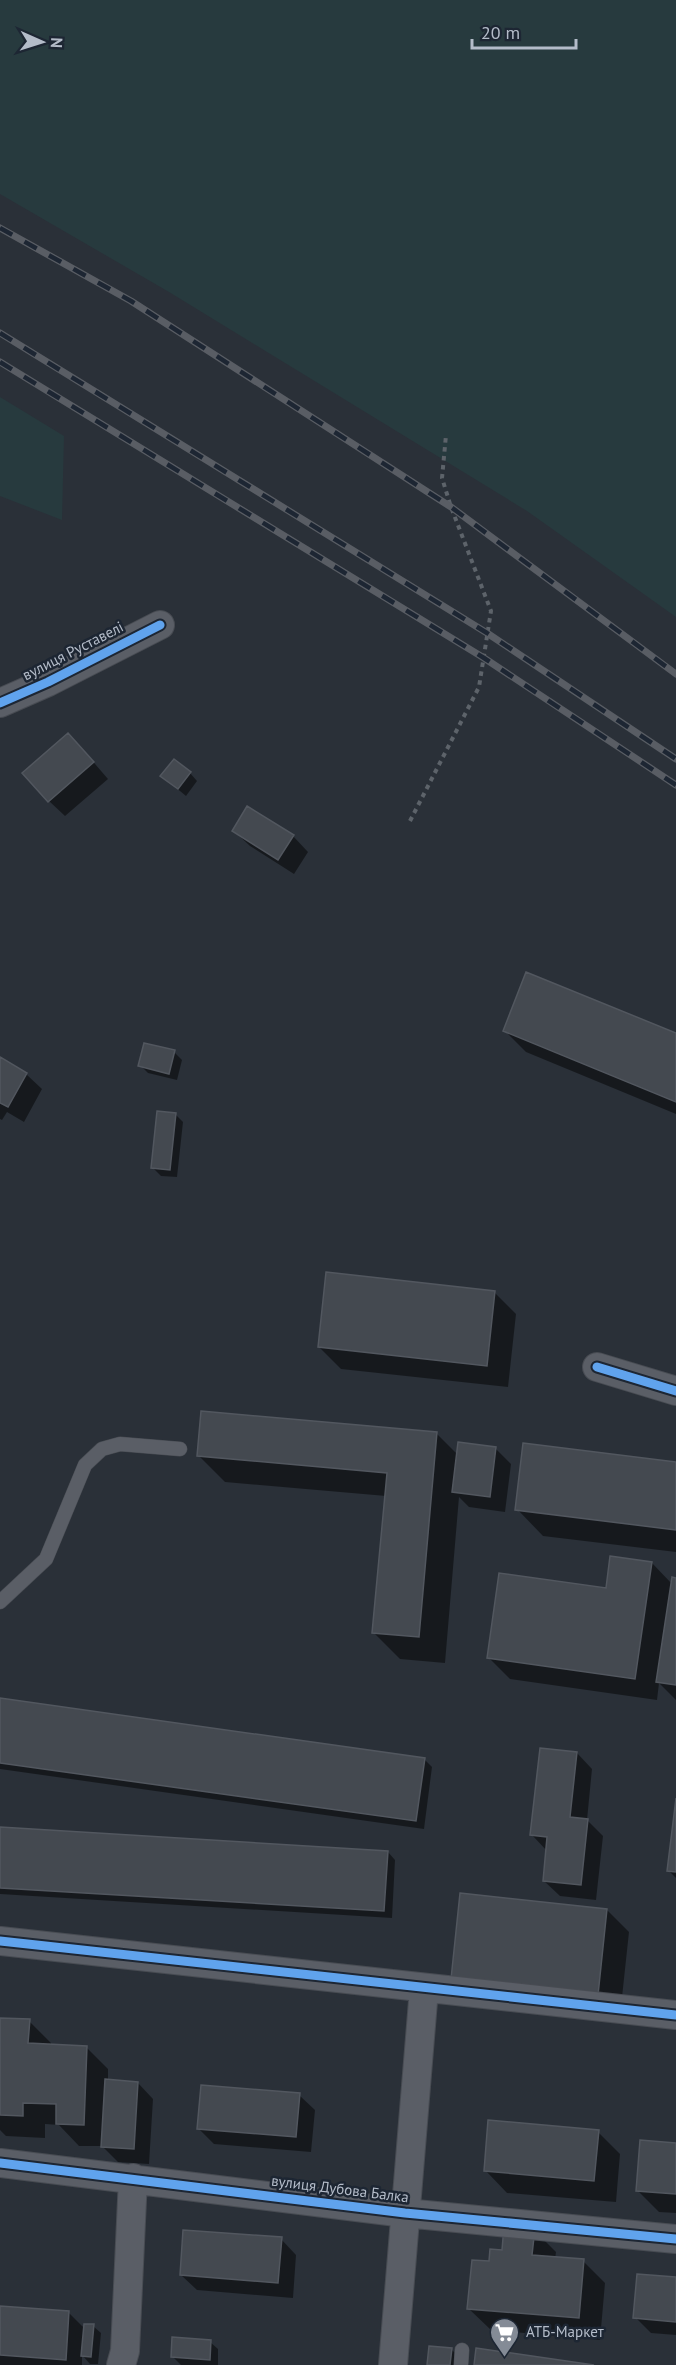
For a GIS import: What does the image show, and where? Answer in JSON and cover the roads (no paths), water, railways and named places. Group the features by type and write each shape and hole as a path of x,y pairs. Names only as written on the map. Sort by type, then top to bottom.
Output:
{"street":[{"name":"вулиця Руставелі","path":"0,703 48,682 159,625"},
{"path":"597,1367 676,1391"},
{"path":"0,1941 676,2015"},
{"path":"393,2365 424,1989"},
{"name":"вулиця Дубова Балка","path":"0,2163 405,2213 676,2239"},
{"path":"121,2365 125,2351 133,2178"}],"lane":[{"path":"0,1602 46,1559 85,1465 102,1449 120,1444 180,1449"},
{"path":"461,2365 462,2350"}],"railway":[{"path":"0,228 131,301 451,507 676,674"},
{"path":"0,333 487,633 676,759"},
{"path":"0,362 484,658 676,785"}],"place":[{"name":"АТБ-Маркет","path":"505,2358"}]}
